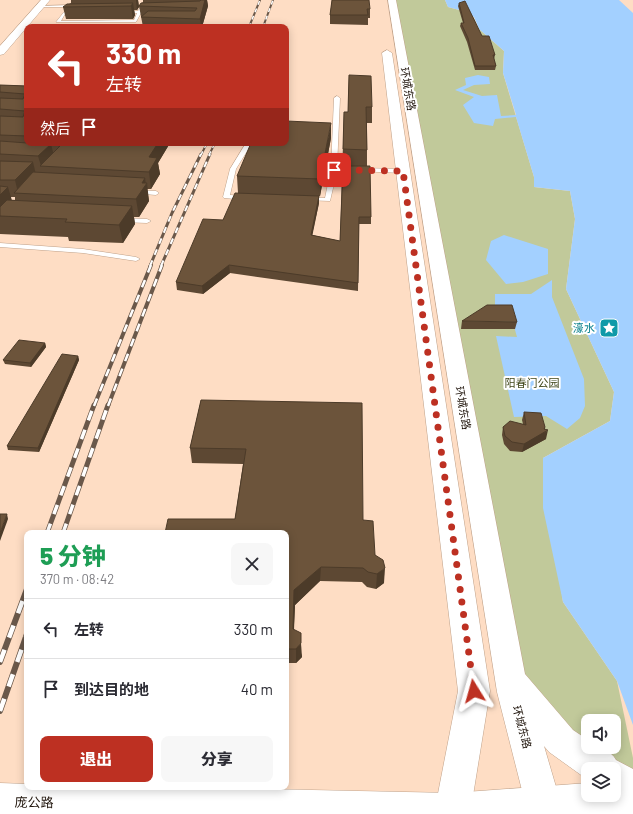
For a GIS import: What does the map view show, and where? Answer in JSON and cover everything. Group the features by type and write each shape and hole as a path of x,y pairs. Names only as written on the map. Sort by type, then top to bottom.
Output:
{"main road":[{"name":"环城东路","path":"380,0 474,691 452,813"},
{"name":"环城东路","path":"392,0 511,681 545,809"},
{"path":"25,24 43,3"},
{"path":"0,52 24,25"},
{"path":"511,681 561,741 592,762"},
{"path":"621,782 633,790"},
{"name":"庞公路","path":"0,801 452,813 545,809 633,796"}],"lane":[{"path":"43,3 79,6"},
{"path":"134,5 149,5"},
{"path":"136,21 142,5"},
{"path":"116,12 162,12"},
{"path":"86,13 64,13 58,22 143,21"},
{"path":"297,199 328,200 334,170 337,98"},
{"path":"329,133 336,133"},
{"path":"247,146 233,169 226,197 257,198"},
{"path":"334,170 403,171"},
{"path":"124,191 156,193"},
{"path":"117,220 147,221"},
{"path":"0,245 82,251 136,259"}],"green space":[{"name":"阳春门公园","path":"392,0 445,0 448,7 463,11 474,18 479,29 504,51 503,73 534,177 534,187 570,191 575,219 566,289 614,392 610,421 543,458 563,602 617,681 633,758 633,790 621,777 621,762 595,762 586,754 621,754 621,714 581,714 581,749 511,681"}],"water":[{"name":"濠水","path":"445,0 619,0 633,13 633,725 617,681 563,602 543,508 543,458 610,421 614,392 566,289 575,219 570,191 534,187 534,177 516,117 495,119 493,126 474,123 463,105 474,97 455,90 466,85 465,78 478,75 489,77 490,84 474,85 463,90 482,96 497,95 501,116 516,115 503,73 504,51 479,29 474,17 463,11 448,7"},
{"path":"504,235 548,249 548,274 523,282 506,284 486,260 491,241"},
{"path":"552,280 552,297 584,379 585,406 580,418 567,429 546,416 514,417 496,336 517,337 510,312 495,310 495,294 531,294"}],"building":[{"path":"205,0 200,19 141,17 148,11 195,11 197,8 139,6 141,3"},
{"path":"332,0 369,0 370,9 367,9 368,15 330,15"},
{"path":"465,1 482,36 489,36 495,55 493,55 496,66 475,66 468,38 461,23 464,23 459,3"},
{"path":"133,3 131,6 63,7 67,4"},
{"path":"349,75 371,76 372,107 366,107 367,150 343,149 344,112 348,112"},
{"path":"0,85 24,86 24,94 0,92"},
{"path":"24,96 24,111 0,109 0,98 23,99"},
{"path":"24,114 24,136 0,135 0,116 23,117"},
{"path":"289,121 331,123 320,179 237,176 250,146 289,146"},
{"path":"0,141 24,143 24,146 49,146 38,156 0,154"},
{"path":"60,146 156,146 149,157 157,158 149,172 40,166"},
{"path":"0,161 33,162 15,180 0,180"},
{"path":"343,166 370,166 371,217 359,217 358,283 229,265 202,286 176,282 203,219 223,220 235,193 319,196 311,235 340,241"},
{"path":"33,172 145,178 142,183 147,183 136,199 14,193"},
{"path":"0,186 8,187 0,195"},
{"path":"7,200 132,206 119,225 65,222 67,219 0,216 0,207"},
{"path":"487,305 512,305 517,322 462,321"},
{"path":"19,340 45,343 30,363 3,360"},
{"path":"62,354 78,356 38,448 7,446"},
{"path":"201,400 362,403 363,520 373,521 375,555 383,560 385,568 377,574 368,572 363,568 321,567 294,590 293,629 301,633 301,643 296,649 289,649 289,530 166,530 168,519 235,519 246,449 190,448"},
{"path":"524,412 541,413 545,427 544,429 548,430 524,444 512,442 505,436 503,427 510,421 526,425"},
{"path":"0,514 7,514 0,533"}],"railway":[{"path":"250,24 260,0"},
{"path":"264,24 273,0"},
{"path":"201,155 206,146"},
{"path":"209,155 214,146"},
{"path":"150,266 172,213 201,154"},
{"path":"161,266 210,154"},
{"path":"94,406 151,265"},
{"path":"108,406 162,265"},
{"path":"48,530 94,405"},
{"path":"64,530 108,405"},
{"path":"0,662 24,597"},
{"path":"0,711 24,643"}],"place":[{"name":"濠水","path":"609,328"}],"route":[{"path":"334,170 403,171 474,691"}]}
